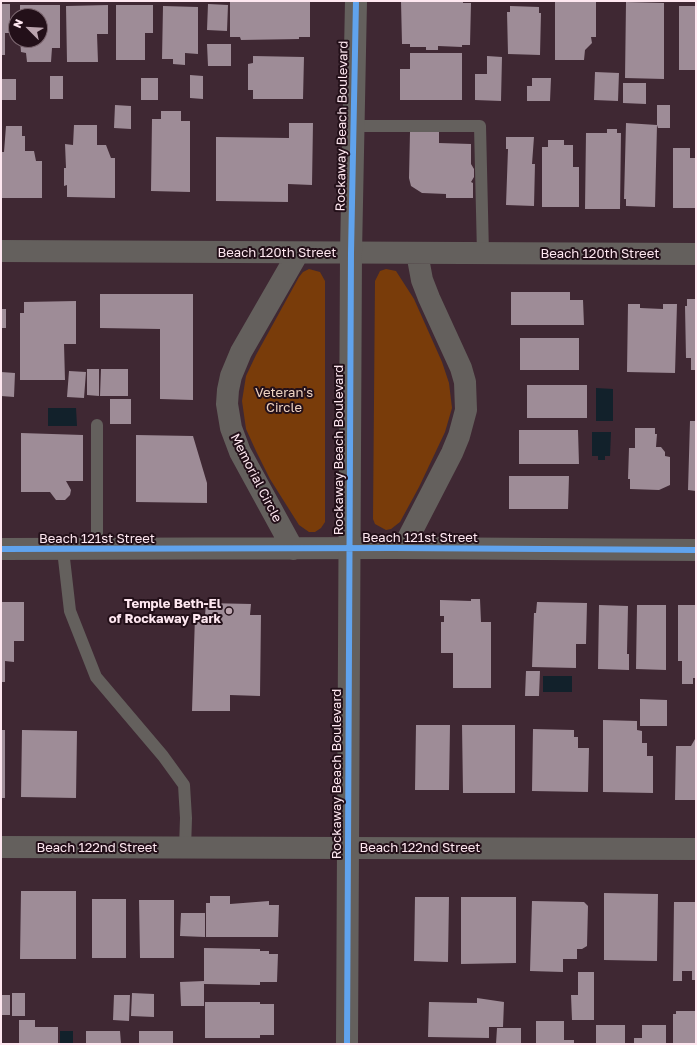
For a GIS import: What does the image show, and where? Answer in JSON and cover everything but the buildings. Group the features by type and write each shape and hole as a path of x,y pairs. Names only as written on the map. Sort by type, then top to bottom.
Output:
{"street":[{"name":"Rockaway Beach Boulevard","path":"346,1044 351,253 356,1"},
{"name":"Beach 120th Street","path":"1,251 417,254 696,254"},
{"name":"Memorial Circle","path":"293,549 240,452 231,428 227,397 231,376 246,340 298,253"},
{"path":"403,548 452,453 459,436 466,410 467,396 463,375 422,280 417,254"},
{"name":"Beach 121st Street","path":"1,549 97,550 403,548 696,550"},
{"name":"Beach 122nd Street","path":"1,847 185,849 696,849"}],"lane":[{"path":"353,126 480,126 483,254"},
{"path":"97,425 97,550"},
{"path":"63,550 70,611 96,677 163,756 184,785 186,818 185,849"}],"green space":[{"name":"Veteran's Circle","path":"309,269 320,272 325,281 325,522 321,528 315,532 309,532 299,525 270,479 246,429 242,401 246,376 256,355 299,277 303,272"},
{"path":"386,269 396,271 414,299 442,362 449,383 452,408 445,432 419,487 400,522 391,529 386,530 375,524 373,519 375,281 380,271"}],"water":[{"path":"596,388 613,389 613,421 596,421"},
{"path":"48,408 76,408 77,426 48,426"},
{"path":"592,432 611,432 610,456 605,456 605,460 598,460 598,456 592,456"},
{"path":"543,676 572,676 572,692 543,692"},
{"path":"60,1031 73,1031 73,1044 60,1044"}],"cycle path":[{"path":"347,1044 351,253 356,1"},
{"path":"1,549 394,548 696,550"}],"place":[{"name":"Temple Beth-El of Rockaway Park","path":"229,611"}]}
